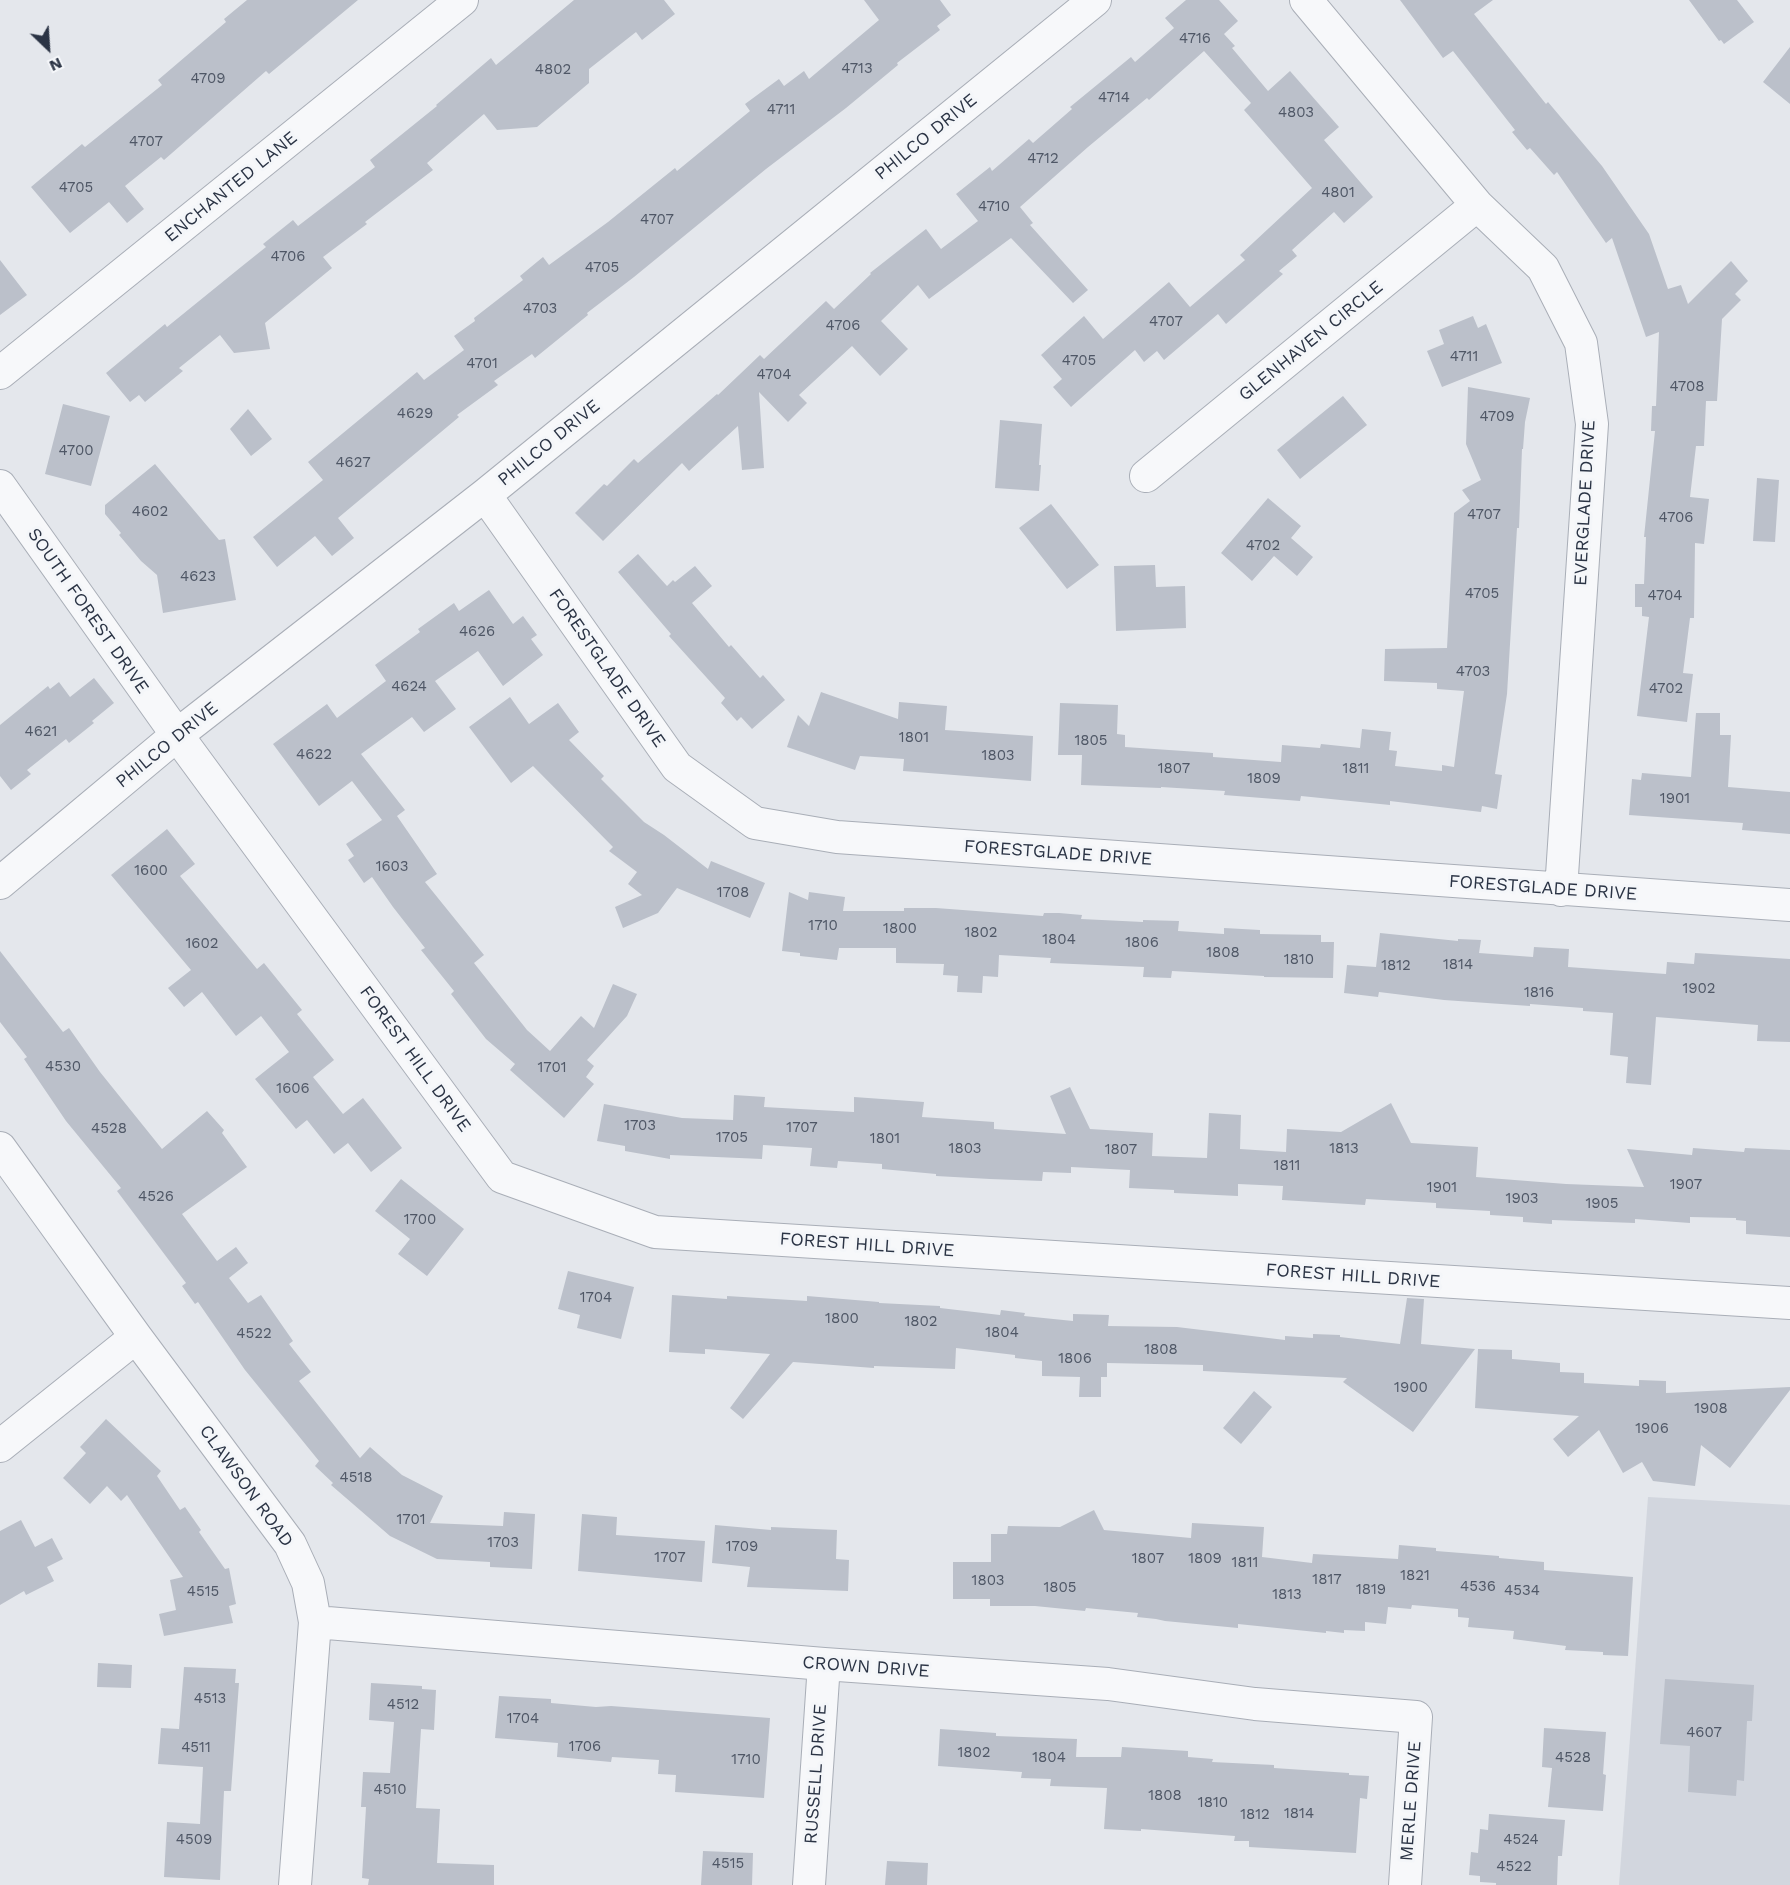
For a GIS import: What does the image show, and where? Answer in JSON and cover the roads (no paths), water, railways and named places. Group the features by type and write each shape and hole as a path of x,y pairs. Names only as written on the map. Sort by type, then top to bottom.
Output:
{"street":[{"name":"ENCHANTED LANE","path":"0,374 462,0"},
{"name":"PHILCO DRIVE","path":"0,883 177,735 485,495 1095,0"},
{"name":"EVERGLADE DRIVE","path":"1306,0 1477,205 1543,268 1581,343 1592,424 1561,890"},
{"name":"GLENHAVEN CIRCLE","path":"1146,476 1477,205"},
{"name":"SOUTH FOREST DRIVE","path":"0,486 177,735"},
{"name":"FORESTGLADE DRIVE","path":"485,495 678,767 755,823 837,837 1790,905"},
{"name":"FOREST HILL DRIVE","path":"177,735 502,1177 655,1232 1790,1304"},
{"name":"CLAWSON ROAD","path":"0,1148 136,1337 290,1544 308,1583 315,1622 295,1885"},
{"path":"0,1446 136,1337"},
{"name":"CROWN DRIVE","path":"315,1622 824,1664 1108,1684 1255,1704 1416,1717"},
{"name":"RUSSELL DRIVE","path":"809,1885 824,1664"},
{"name":"MERLE DRIVE","path":"1405,1885 1416,1717"}]}
